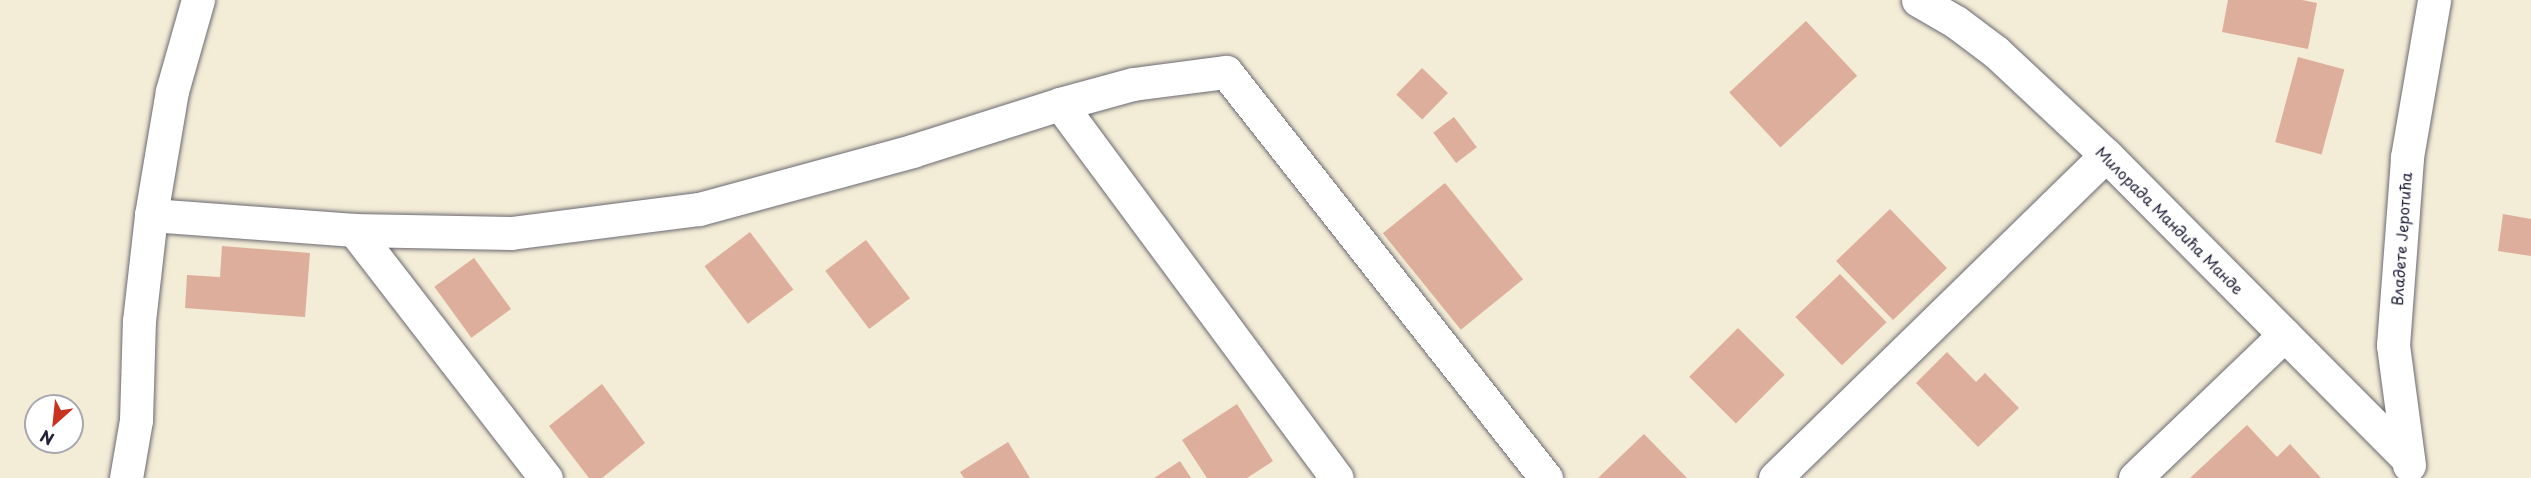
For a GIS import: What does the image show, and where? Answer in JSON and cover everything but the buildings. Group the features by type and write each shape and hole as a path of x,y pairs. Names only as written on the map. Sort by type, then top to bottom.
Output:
{"street":[{"path":"126,478 136,420 139,321 151,215 172,91 198,0"},
{"name":"Милорада Мандића Манде","path":"1918,0 1956,22 1996,52 2106,155 2284,335 2410,468"},
{"name":"Владете Јеротића","path":"2410,468 2393,345 2407,157 2434,0"},
{"path":"151,215 354,230 511,233 699,209 912,151 1060,104 1133,84 1226,72 1546,478"},
{"path":"1060,104 1337,478"},
{"path":"1774,478 2106,155"},
{"path":"354,230 546,478"},
{"path":"2135,478 2284,335"}]}
